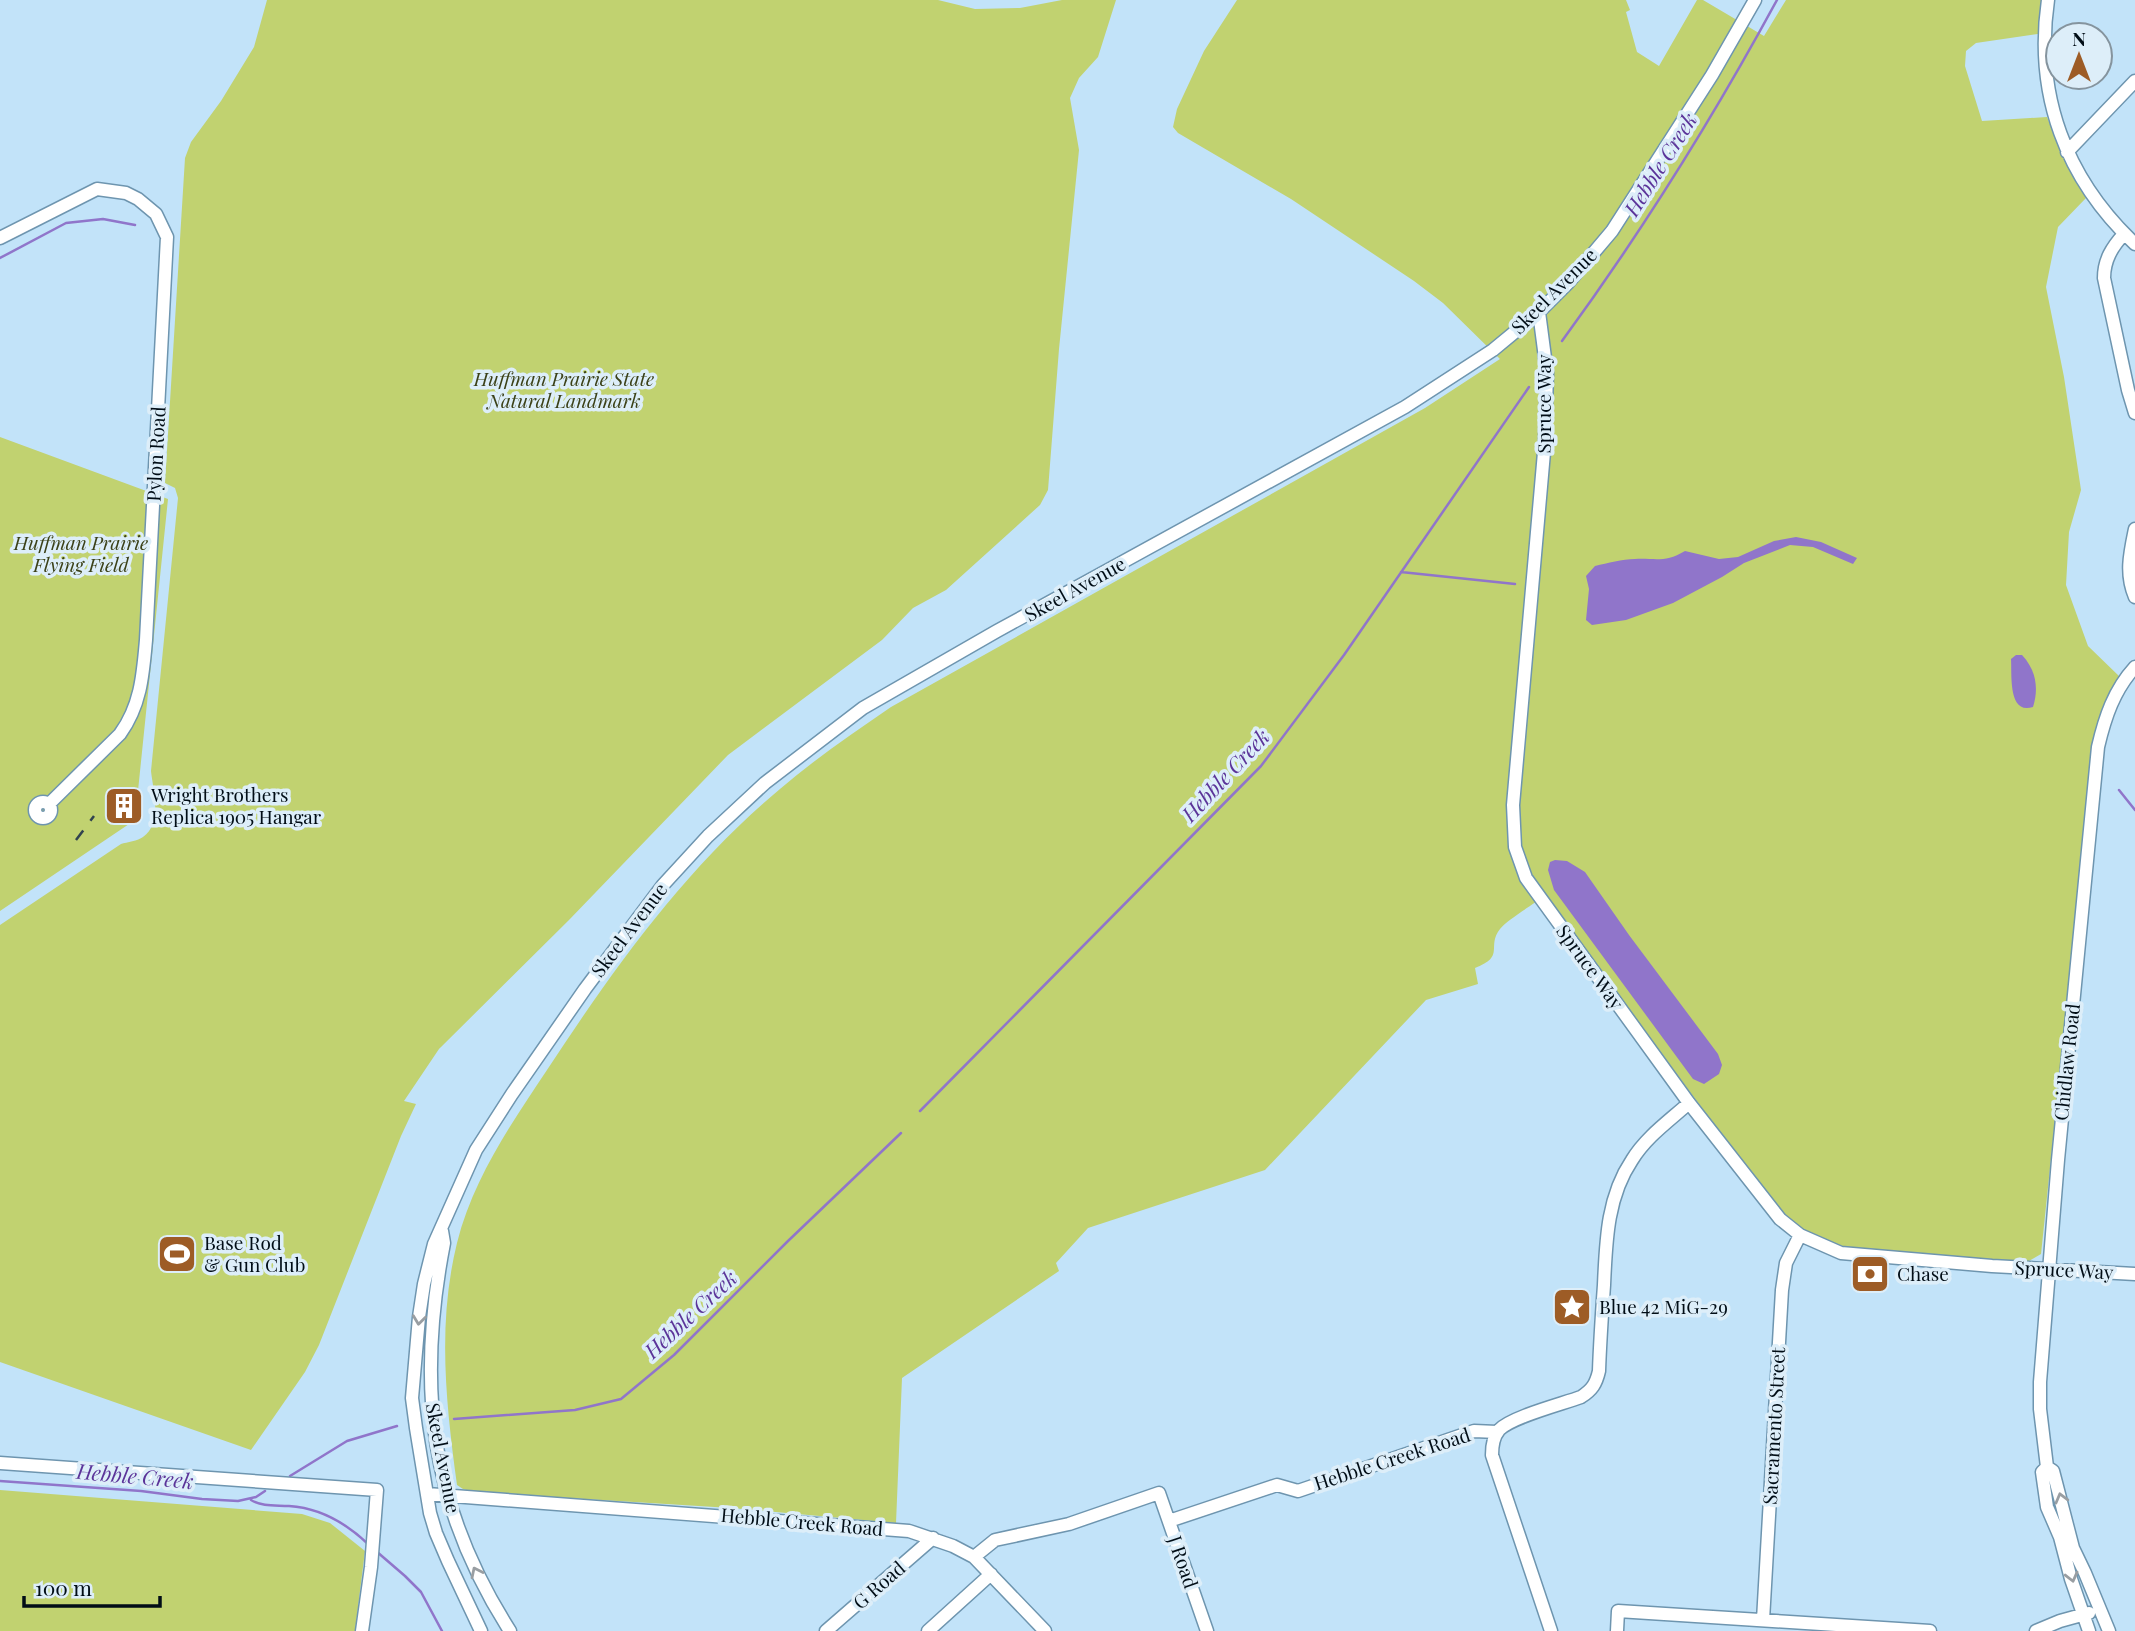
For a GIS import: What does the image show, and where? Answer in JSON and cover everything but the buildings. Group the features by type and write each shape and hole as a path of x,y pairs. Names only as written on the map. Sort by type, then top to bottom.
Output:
{"street":[{"name":"Skeel Avenue","path":"481,1631 447,1559 426,1494 412,1398 424,1284 435,1244 476,1150 585,989 663,885 708,836 765,783 863,708 997,631 1405,407 1493,350 1568,284 1612,231 1712,75 1755,0"},
{"path":"2048,0 2046,73 2054,114 2067,152 2094,198 2135,244"},
{"path":"2067,152 2135,80"},
{"name":"Pylon Road","path":"0,238 97,189 126,193 138,199 156,214 167,236 142,683 138,700 120,734 49,804"},
{"path":"2124,234 2112,248 2104,278 2135,413"},
{"name":"Spruce Way","path":"1539,312 1547,373 1547,407 1513,805 1516,847 1526,878 1689,1103 1780,1219 1800,1235 1841,1253 2049,1270 2135,1274"},
{"path":"2135,529 2128,566 2135,597"},
{"name":"Chidlaw Road","path":"2047,1468 2040,1409 2040,1382 2098,747 2113,699 2123,680 2135,667"},
{"path":"1551,1631 1492,1455 1492,1444 1497,1432 1507,1423 1581,1397 1596,1383 1599,1371 1606,1240 1619,1182 1646,1140 1689,1103"},
{"name":"Skeel Avenue","path":"442,1231 444,1244 431,1323 429,1363 432,1415 447,1495 457,1529 492,1604 510,1631"},
{"name":"Sacramento Street","path":"1763,1620 1782,1290 1786,1263 1800,1235"},
{"name":"Hebble Creek Road","path":"1169,1521 1277,1485 1298,1491 1474,1431 1497,1432"},
{"path":"0,1463 377,1490 373,1548 362,1631"},
{"name":"Chidlaw Road","path":"2047,1468 2054,1472 2073,1548 2109,1631"},
{"name":"Chidlaw Road","path":"2047,1468 2042,1472 2047,1507 2067,1555 2071,1579 2089,1631"},
{"name":"J Road","path":"974,1557 996,1540 1069,1524 1159,1493 1207,1631"},
{"name":"Hebble Creek Road","path":"426,1494 909,1531 933,1538 974,1557 1045,1631"},
{"name":"G Road","path":"826,1631 933,1538"},
{"path":"928,1631 991,1574"},
{"path":"2036,1631 2099,1609"},
{"path":"1617,1631 1618,1611 1930,1631"},
{"path":"2048,1631 2069,1620"}],"green space":[{"name":"Huffman Prairie State Natural Landmark","path":"267,0 938,0 975,9 1020,8 1062,0 1116,0 1098,57 1079,78 1070,98 1079,150 1048,490 1040,505 946,590 913,608 882,640 728,755 569,920 439,1049 404,1101 416,1104 319,1345 305,1372 251,1450 0,1362 0,925 121,844 143,837 153,823 155,806 151,771 178,498 175,488 165,483 185,158 191,142 221,101 254,47"},
{"path":"1237,0 1626,0 1630,10 1626,12 1637,52 1659,66 1697,0 1703,0 1764,36 1786,0 2042,0 2038,34 1976,43 1966,51 1965,66 1982,121 2047,117 2062,154 2086,198 2058,227 2046,287 2064,377 2081,490 2069,532 2066,585 2088,646 2120,677 2087,815 2041,1254 2029,1261 2022,1261 1868,1251 1833,1244 1804,1230 1775,1206 1544,896 1500,929 1496,935 1493,955 1475,968 1478,984 1426,1000 1265,1170 1088,1228 1056,1263 1059,1271 902,1378 896,1523 731,1508 473,1492 463,1489 457,1485 447,1394 445,1334 451,1273 464,1219 483,1174 533,1090 625,957 713,851 793,778 891,707 1425,408 1500,359 1443,303 1414,281 1291,199 1178,133 1173,127 1177,109 1204,51"},
{"name":"Huffman Prairie Flying Field","path":"0,437 168,499 135,820 0,911"},
{"path":"0,1490 302,1514 330,1523 365,1551 355,1631 0,1631"}],"shaded area":[{"path":"1796,537 1821,542 1857,558 1853,564 1813,547 1790,545 1744,563 1673,603 1626,620 1592,625 1586,620 1589,589 1586,576 1595,566 1625,560 1666,559 1685,551 1719,559 1738,557 1774,541"},
{"path":"2022,655 2033,673 2036,693 2033,707 2025,708 2015,700 2011,659"},
{"path":"1567,861 1585,872 1718,1054 1722,1065 1719,1074 1704,1084 1693,1079 1554,890 1548,870 1550,862"}],"waterway":[{"name":"Hebble Creek","path":"1562,341 1675,174 1728,88 1777,0"},
{"path":"0,258 66,223 103,219 135,225"},
{"name":"Hebble Creek","path":"920,1111 1261,766 1344,655 1529,387"},
{"path":"1401,572 1515,584"},
{"path":"2119,790 2135,810"},
{"name":"Hebble Creek","path":"454,1419 575,1410 621,1399 674,1355 901,1133"},
{"name":"Hebble Creek","path":"290,1476 347,1441 397,1426"},
{"name":"Hebble Creek","path":"0,1481 238,1501 256,1497 265,1491"},
{"path":"251,1500 265,1505 301,1507 322,1513 351,1529 368,1544"},
{"path":"376,1551 421,1592 442,1631"}],"railway":[{"path":"76,840 94,816"}],"place":[{"name":"Wright Brothers Replica 1905 Hangar","path":"124,806"},
{"name":"Base Rod & Gun Club","path":"177,1254"},
{"name":"Chase","path":"1870,1274"},
{"name":"Blue 42 MiG-29","path":"1572,1307"}]}
